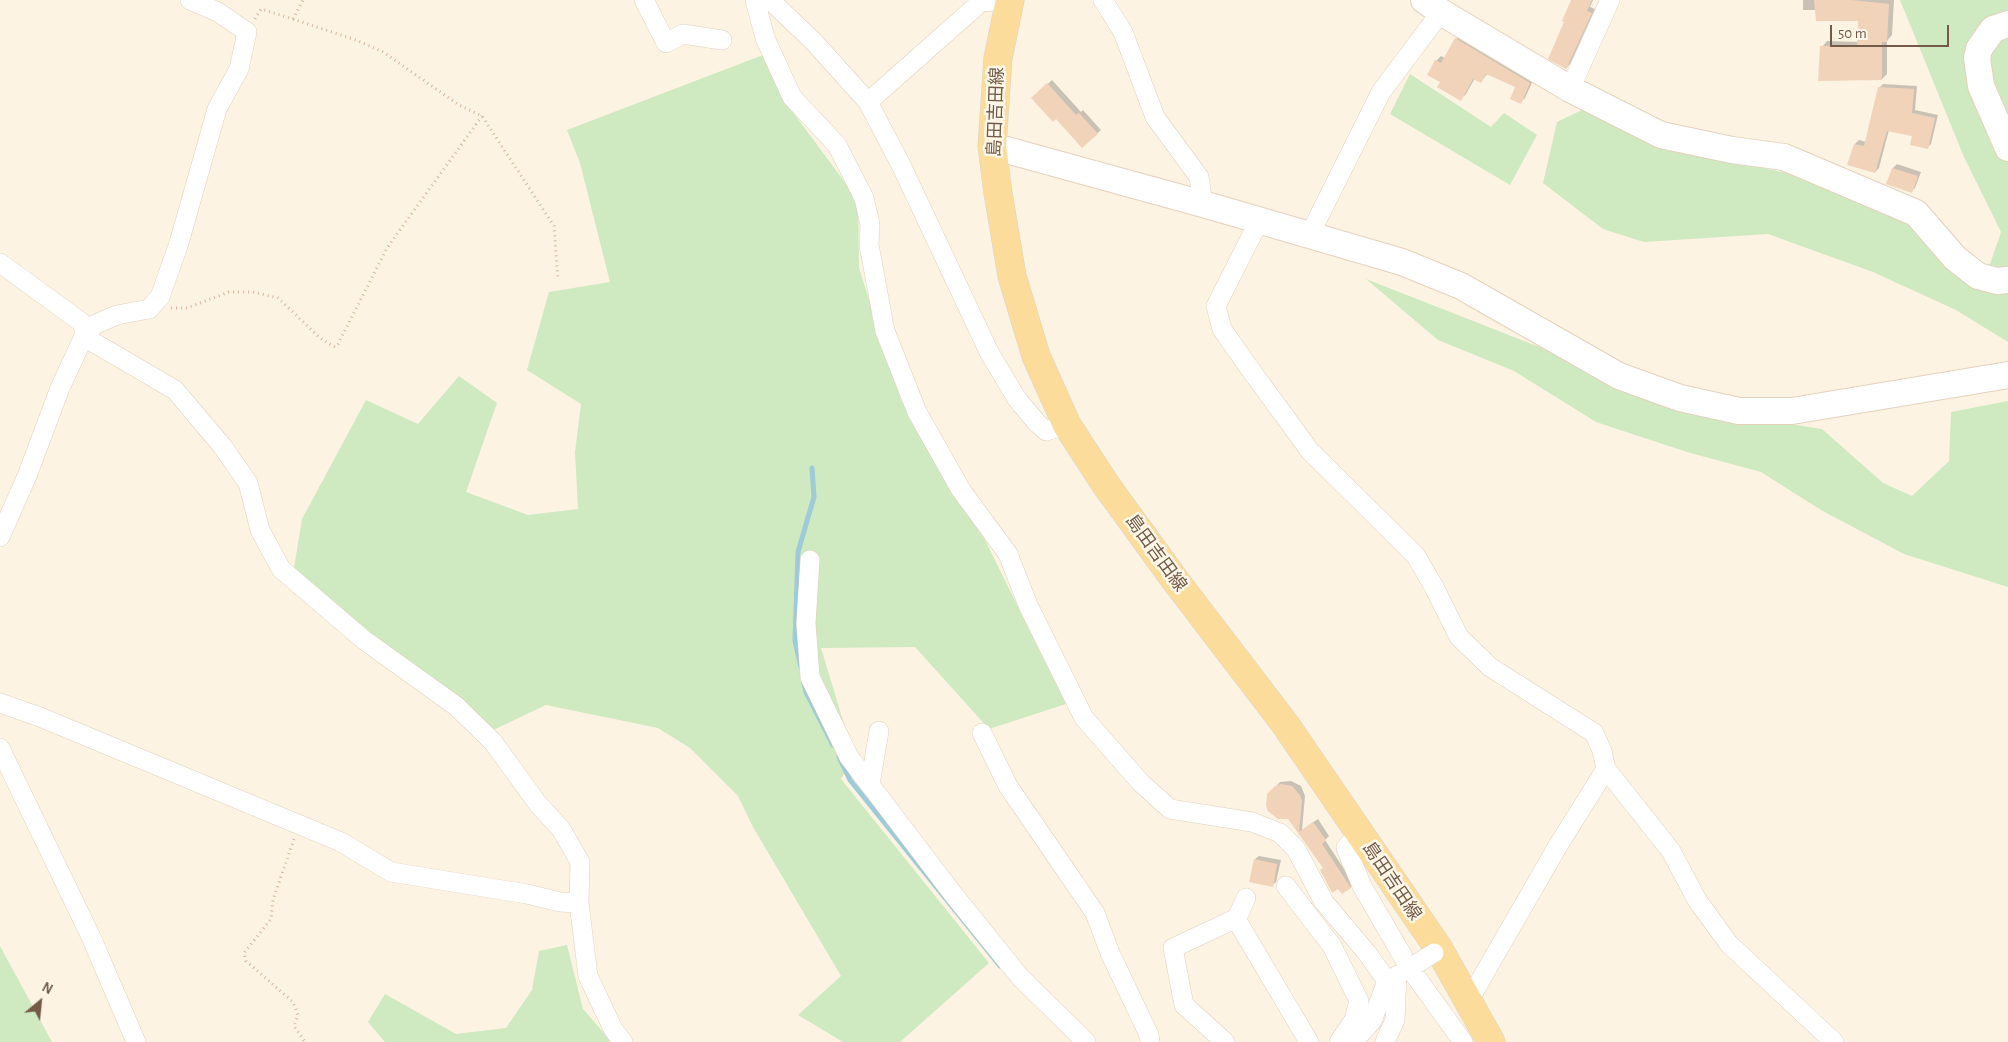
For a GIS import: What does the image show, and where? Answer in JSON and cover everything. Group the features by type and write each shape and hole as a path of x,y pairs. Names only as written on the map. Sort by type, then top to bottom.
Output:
{"main road":[{"name":"島田吉田線","path":"1009,0 998,58 992,146 1012,276 1036,356 1067,425 1106,485 1174,580 1285,724 1359,832 1469,1000 1491,1042"}],"street":[{"path":"0,537 27,476 60,388 85,334 96,324 117,315 148,309 160,297 179,243 217,108 239,69 247,32 218,12 190,0"},
{"path":"644,0 666,42 683,34 722,40"},
{"path":"755,0 765,38 792,97 837,146 864,198 870,224 869,245 885,331 917,412 961,490 1008,554 1028,605 1065,676 1084,718 1141,782 1170,809 1252,822 1280,832 1296,849 1324,902 1367,953 1402,972"},
{"path":"770,0 814,42 868,102 901,165 988,352 1017,399 1046,431 1067,425"},
{"path":"868,102 980,2 1009,0"},
{"path":"1103,0 1123,32 1155,117 1199,177 1203,204"},
{"path":"1570,89 1610,0"},
{"path":"1309,236 1381,92 1433,6 1570,89 1661,135 1732,150 1784,157 1916,213 1955,258 1978,276 1996,281 2008,280"},
{"path":"2008,24 1993,29 1979,49 1977,58 1981,86 2008,148"},
{"path":"992,146 1203,204 1402,262 1461,286 1619,376 1680,398 1739,411 1792,411 2008,375"},
{"path":"1259,221 1216,306 1222,329 1250,369 1310,451 1416,556 1459,637 1490,667 1594,734 1602,751 1606,769 1671,851 1697,900 1729,944 1834,1042"},
{"path":"0,263 81,322 85,334 91,341 175,390 223,447 248,483 260,530 281,569 364,640 456,706 493,742 538,804 561,829 580,862 579,903 588,976 612,1029 623,1042"},
{"path":"810,560 806,623 810,677 849,757 953,894 1020,977 1086,1042"},
{"path":"0,703 40,716 341,842 391,872 424,879 527,894 560,902 579,903"},
{"path":"870,785 879,731"},
{"path":"982,733 1008,786 1095,913 1110,953 1149,1034 1150,1042"},
{"path":"0,748 92,937 136,1042"},
{"path":"1469,1000 1554,852 1606,769"},
{"path":"1359,832 1346,848 1402,972 1463,1042"},
{"path":"1286,886 1332,946 1359,1001 1354,1020 1339,1042"},
{"path":"1225,1042 1184,1006 1173,948 1237,918 1246,898"},
{"path":"1237,918 1309,1042"},
{"path":"1353,1042 1372,1021 1402,972 1436,951"},
{"path":"1385,1042 1395,1020 1402,972"}],"path":[{"path":"293,19 303,0"},
{"path":"247,32 261,9 356,40 382,52 459,105 482,116 554,226 558,280"},
{"path":"148,309 187,308 229,292 253,292 278,298 320,338 335,346 338,344 387,248 482,116"},
{"path":"299,824 273,900 270,919 244,953 246,961 293,1002 298,1015 294,1026 305,1042"}],"green space":[{"path":"1900,0 2008,0 2008,342 1956,310 1873,272 1768,234 1644,242 1603,229 1543,183 1557,122 1586,108 1669,148 1811,178 1902,217 1969,275 1990,264 2001,232 1964,157"},
{"path":"763,55 792,111 858,200 859,268 901,400 985,540 1066,704 989,729 915,647 821,648 854,757 841,779 989,963 900,1042 843,1042 798,1015 841,976 753,827 738,796 690,748 658,728 546,705 493,730 396,655 294,568 302,519 366,400 418,424 459,376 497,403 466,492 528,515 578,509 575,452 581,404 527,370 549,292 610,282 580,163 567,130"},
{"path":"1410,74 1491,127 1504,113 1537,135 1510,185 1390,114"},
{"path":"1366,279 1700,410 1822,429 1883,483 1912,496 1949,461 1951,412 2008,401 2008,587 1904,554 1821,510 1761,472 1687,452 1596,422 1514,371 1438,340"},
{"path":"567,945 583,1009 612,1042 385,1042 368,1022 385,994 456,1034 506,1028 532,990 539,951"},
{"path":"0,946 52,1042 0,1042"}],"building":[{"path":"1571,0 1592,0 1587,11 1592,13 1566,69 1548,59"},
{"path":"1814,0 1851,0 1889,4 1887,42 1882,42 1882,80 1818,81 1820,46 1857,46 1858,21 1816,21"},
{"path":"1455,38 1530,83 1521,104 1510,99 1515,87 1486,74 1481,83 1473,79 1461,101 1437,87 1440,82 1427,75 1435,60 1441,63"},
{"path":"1047,83 1076,115 1079,113 1098,134 1082,148 1056,119 1053,122 1031,98"},
{"path":"1878,87 1914,89 1912,113 1935,118 1928,149 1910,145 1912,136 1887,131 1875,173 1847,165 1854,144 1864,146"},
{"path":"1892,168 1918,176 1912,193 1886,184"},
{"path":"1281,784 1292,786 1300,795 1302,801 1299,832 1313,822 1326,840 1322,844 1351,888 1342,894 1338,889 1332,893 1320,870 1323,868 1288,819 1278,819 1268,811 1266,806 1267,794 1275,786"},
{"path":"1254,859 1277,864 1273,887 1249,882"}],"waterway":[{"path":"801,667 795,641 798,552 814,497 812,468"},
{"path":"804,683 806,692 833,745"},
{"path":"839,757 850,780 1000,966"}]}
